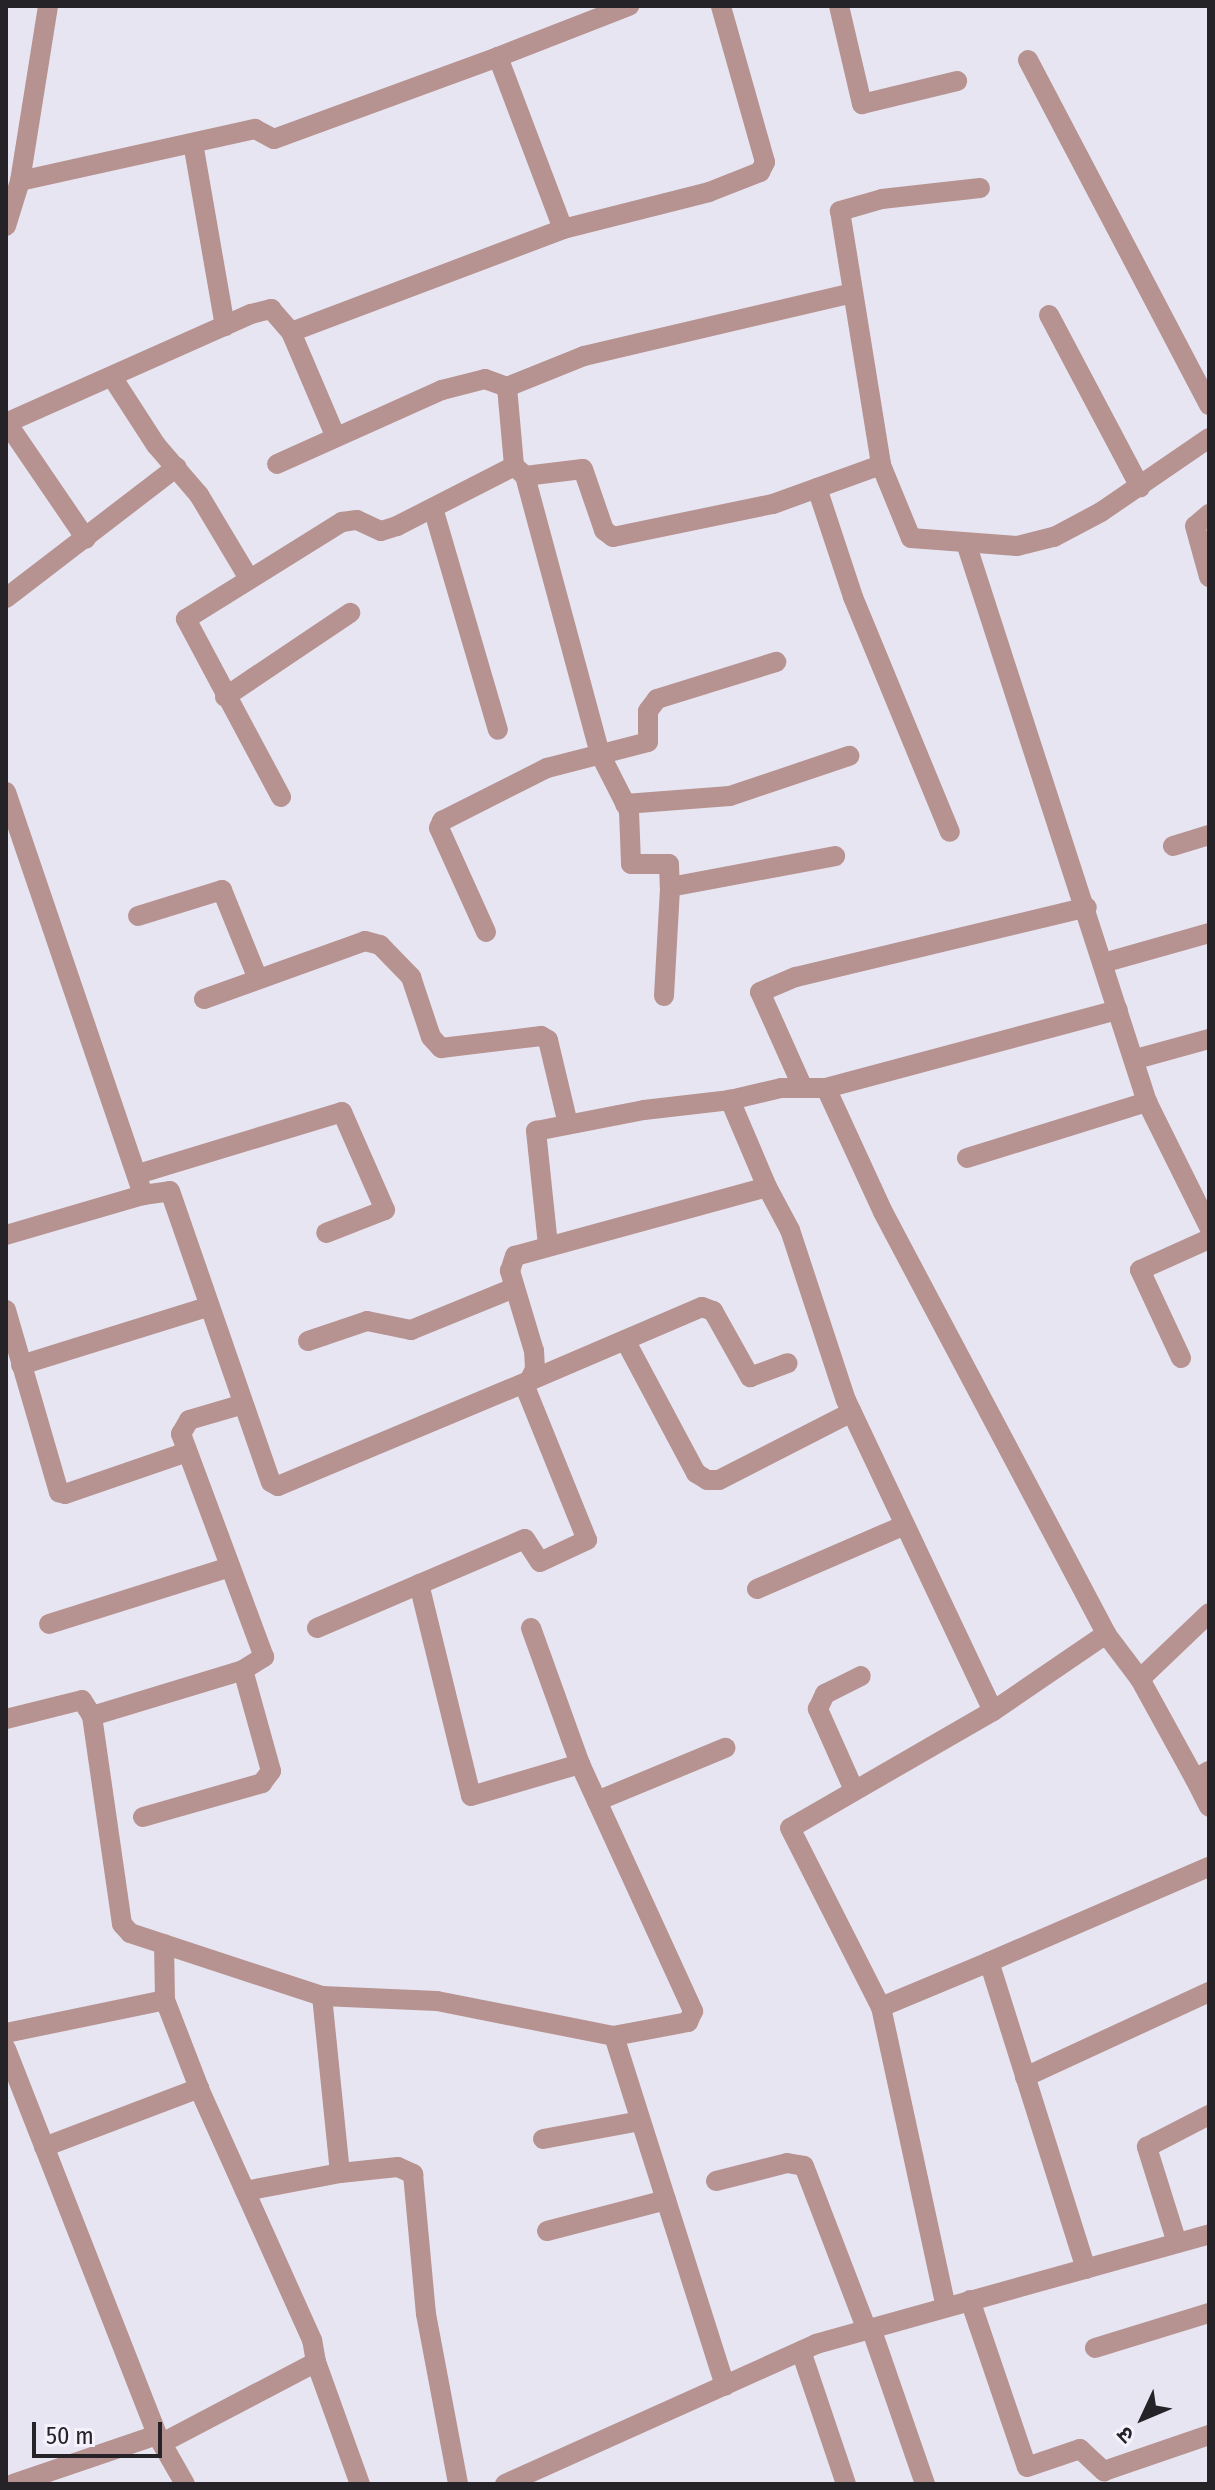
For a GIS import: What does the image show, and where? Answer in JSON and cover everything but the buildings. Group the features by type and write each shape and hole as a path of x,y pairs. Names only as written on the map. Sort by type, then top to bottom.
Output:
{"street":[{"path":"6,226 20,181 48,6"},
{"path":"20,181 255,129 274,139 629,6"},
{"path":"291,332 563,229 709,192 760,172 765,162 721,6"},
{"path":"839,6 862,104 957,81"},
{"path":"498,57 563,229"},
{"path":"1028,60 1209,405"},
{"path":"193,143 225,326"},
{"path":"980,188 882,199 840,211 881,465 911,538 1017,546 1054,537 1140,487 1209,438"},
{"path":"277,464 335,435 442,390 485,379 507,387 584,356 852,293"},
{"path":"86,539 6,423 225,326 271,309 291,332 335,435"},
{"path":"1049,315 1140,487"},
{"path":"112,377 156,445 177,467 248,577"},
{"path":"507,387 520,471 599,751 625,804 631,864 669,864 664,996"},
{"path":"281,797 186,619 248,577 342,522 357,520 381,531 520,471 583,469 604,530 613,537 773,504 881,465"},
{"path":"6,598 177,467"},
{"path":"817,488 853,597 950,832"},
{"path":"433,508 498,730"},
{"path":"1209,514 1195,531 1209,577"},
{"path":"966,543 1087,907 1147,1102 1209,1227"},
{"path":"225,697 350,613"},
{"path":"486,932 440,823 547,768 599,751 650,740 648,711 657,699 776,662"},
{"path":"625,804 730,796 849,756"},
{"path":"7,798 143,1195"},
{"path":"1173,846 1209,835"},
{"path":"670,887 835,856"},
{"path":"138,916 222,890 258,979"},
{"path":"803,1088 760,992 796,977 1087,907"},
{"path":"1103,963 1209,933"},
{"path":"204,999 365,941 380,945 411,977 431,1037 441,1048 541,1036 548,1040 568,1124"},
{"path":"548,1245 534,1133 568,1124 730,1100 781,1088 826,1088 1118,1010"},
{"path":"1136,1059 1209,1039"},
{"path":"826,1088 883,1212 1106,1634 1140,1679 1202,1775 1209,1807"},
{"path":"730,1100 767,1187 790,1230 852,1412 993,1711"},
{"path":"967,1158 1147,1102"},
{"path":"138,1174 342,1112 385,1210 326,1233"},
{"path":"527,1383 535,1369 534,1351 510,1271 515,1256 767,1187"},
{"path":"6,1235 143,1195 170,1191 265,1474 278,1486 709,1307 750,1377 788,1363"},
{"path":"1181,1358 1140,1270 1209,1239"},
{"path":"308,1341 367,1321 411,1330 514,1288"},
{"path":"21,1365 207,1307"},
{"path":"6,1310 59,1492 187,1452"},
{"path":"625,1340 696,1473 707,1480 719,1480 852,1412"},
{"path":"317,1628 525,1539 542,1562 589,1538 527,1383"},
{"path":"92,1716 243,1670 264,1657 181,1434 189,1420 240,1405"},
{"path":"757,1589 905,1525"},
{"path":"49,1624 230,1567"},
{"path":"419,1584 472,1798 580,1764"},
{"path":"1140,1679 1209,1613"},
{"path":"6,1719 82,1700 92,1716 122,1924 130,1933 322,1996 437,2001 614,2036 688,2022 694,2016 580,1764 531,1628"},
{"path":"946,2307 881,2007 790,1833 793,1823 993,1711 1106,1634"},
{"path":"143,1817 268,1778 271,1771 243,1670"},
{"path":"854,1790 818,1709 825,1694 861,1676"},
{"path":"597,1801 725,1748"},
{"path":"881,2007 1209,1867"},
{"path":"164,1944 165,2000 199,2088 312,2340 316,2362 360,2484"},
{"path":"989,1962 1086,2269"},
{"path":"1025,2077 1209,1992"},
{"path":"322,1996 340,2173"},
{"path":"6,2033 165,2000"},
{"path":"614,2036 725,2386"},
{"path":"6,2049 160,2439 185,2484"},
{"path":"44,2147 199,2088"},
{"path":"1177,2243 1147,2147 1209,2115"},
{"path":"543,2139 640,2121"},
{"path":"716,2181 787,2163 804,2166 869,2329 925,2484"},
{"path":"245,2191 340,2173 398,2167 413,2174 426,2314 458,2484"},
{"path":"547,2231 666,2200"},
{"path":"505,2484 801,2351 970,2300 1209,2234"},
{"path":"970,2300 1027,2467 1080,2449 1104,2471 1209,2435"},
{"path":"1095,2348 1209,2313"},
{"path":"801,2351 846,2484"},
{"path":"13,2484 160,2439 316,2362"}]}
